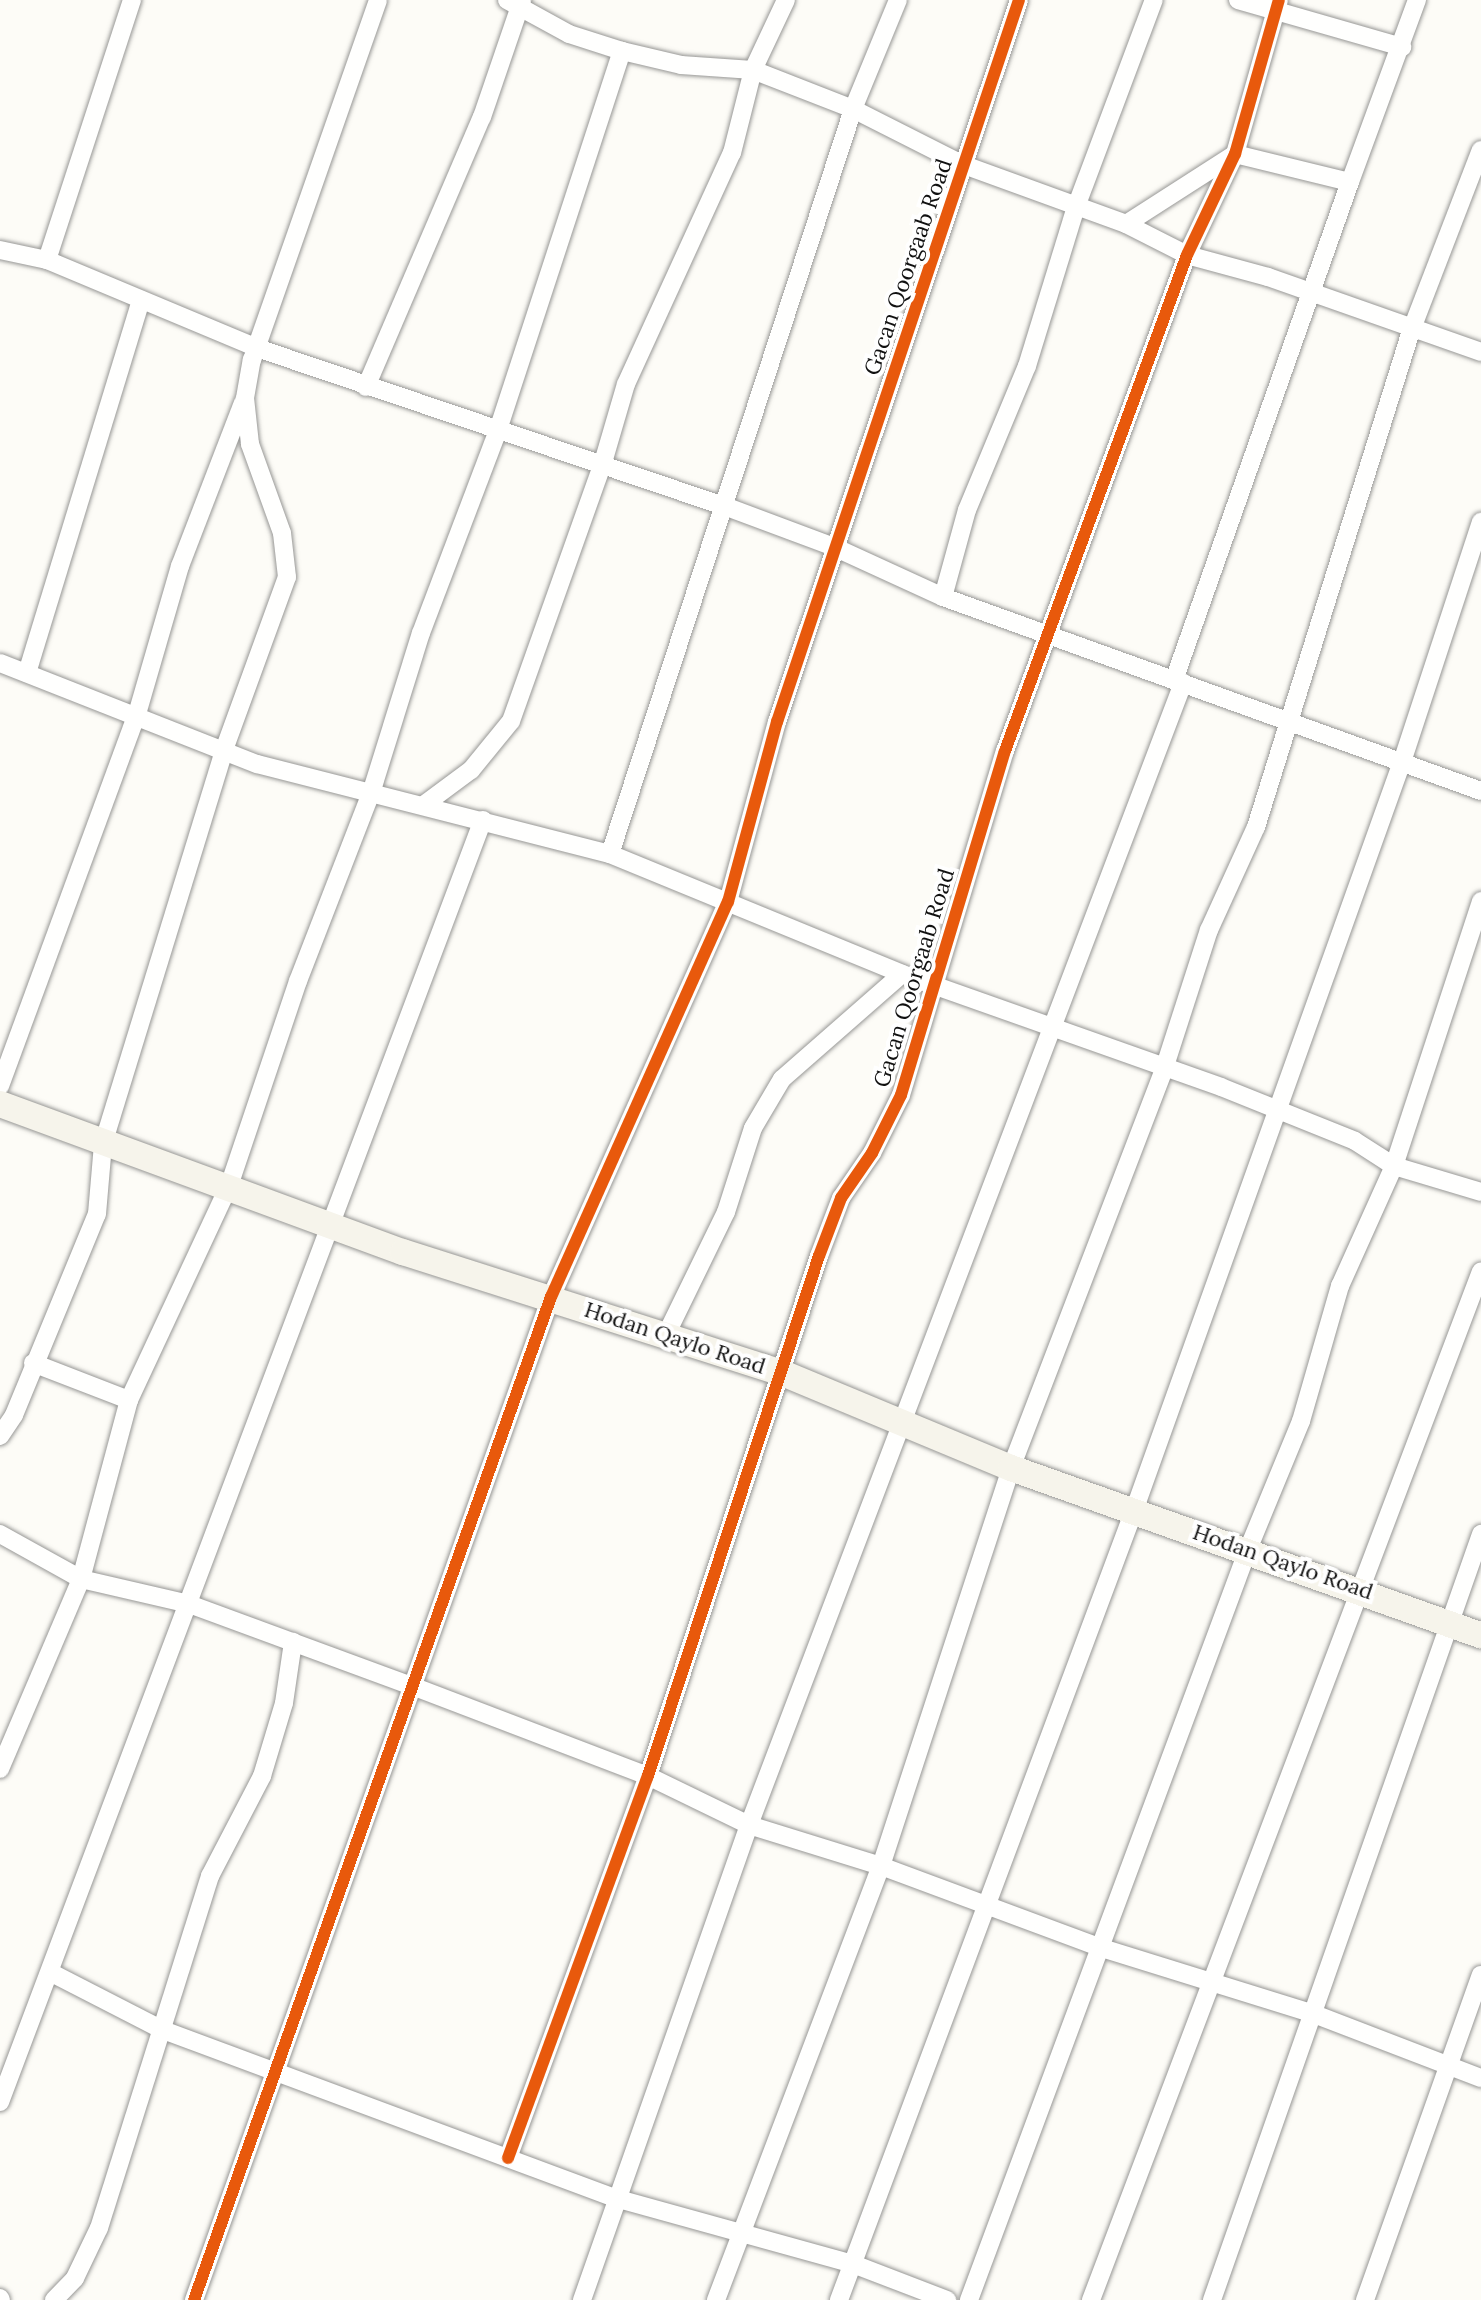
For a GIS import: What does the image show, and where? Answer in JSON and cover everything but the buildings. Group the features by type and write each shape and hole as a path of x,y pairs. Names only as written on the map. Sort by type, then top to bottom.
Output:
{"street":[{"path":"47,260 132,0"},
{"path":"0,1086 137,714 180,566 245,398 257,348 378,0"},
{"path":"425,804 471,770 511,721 602,466 641,346 732,153 753,70 786,0"},
{"path":"610,854 727,507 853,109 898,0"},
{"name":"Gacan Qoorgaab Road","path":"194,2300 273,2072 415,1687 551,1297 728,902 777,722 1019,0"},
{"path":"943,597 967,510 1027,366 1076,207 1154,0"},
{"path":"1238,0 1277,6 1402,47"},
{"path":"582,2300 615,2198 749,1825 899,1423 1053,1026 1178,682 1350,182 1417,0"},
{"path":"366,387 482,117 516,2 569,34 622,51 681,65 753,70 853,109 964,165 1126,224 1187,255 1312,292 1411,331 1481,352"},
{"name":"Gacan Qoorgaab Road","path":"508,2158 648,1776 780,1372 841,1198 872,1153 901,1095 977,842 1048,631 1187,255 1235,154 1277,6"},
{"path":"0,1769 81,1579 129,1400 229,1186 298,981 372,790 421,633 497,433 622,51"},
{"path":"716,2300 881,1866 1011,1468 1165,1066 1209,930 1256,827 1411,331 1481,150"},
{"path":"1126,224 1235,154 1350,182"},
{"path":"0,250 47,260 257,348 366,387 727,507 834,547 943,597 1048,631 1289,726 1481,791"},
{"path":"27,673 141,300"},
{"path":"0,1436 97,1214 103,1144 224,750 287,577 282,533 250,444 245,398"},
{"path":"839,2300 983,1903 1135,1508 1279,1110 1402,762 1481,522"},
{"path":"0,663 137,714 257,764 372,790 610,854 902,974 1165,1066 1279,1110 1355,1141 1394,1166 1481,1192"},
{"path":"0,2102 189,1604 233,1474 483,820"},
{"path":"969,2300 1247,1552 1301,1421 1340,1286 1394,1166 1481,901"},
{"path":"666,1335 726,1212 753,1128 782,1079 902,974"},
{"name":"Hodan Qaylo Road","path":"0,1104 103,1144 331,1223 403,1252 780,1372 1011,1468 1135,1508 1247,1552 1358,1588 1481,1635"},
{"path":"1091,2300 1358,1588 1481,1271"},
{"path":"33,1363 129,1400"},
{"path":"0,1534 81,1579 189,1604 293,1642 648,1776 749,1825 881,1866 1102,1948 1314,2014 1481,2078"},
{"path":"1212,2300 1481,1534"},
{"path":"54,2300 75,2278 99,2228 210,1876 262,1776 284,1703 293,1642"},
{"path":"50,1972 163,2030 615,2198 739,2236 853,2264 947,2300"},
{"path":"1365,2300 1481,1975"}],"cycle path":[{"path":"194,2300 551,1297 728,902 777,722 1019,0"},
{"path":"508,2158 648,1776 819,1256 841,1198 872,1153 901,1095 1005,751 1187,255 1235,154 1279,0"}]}
